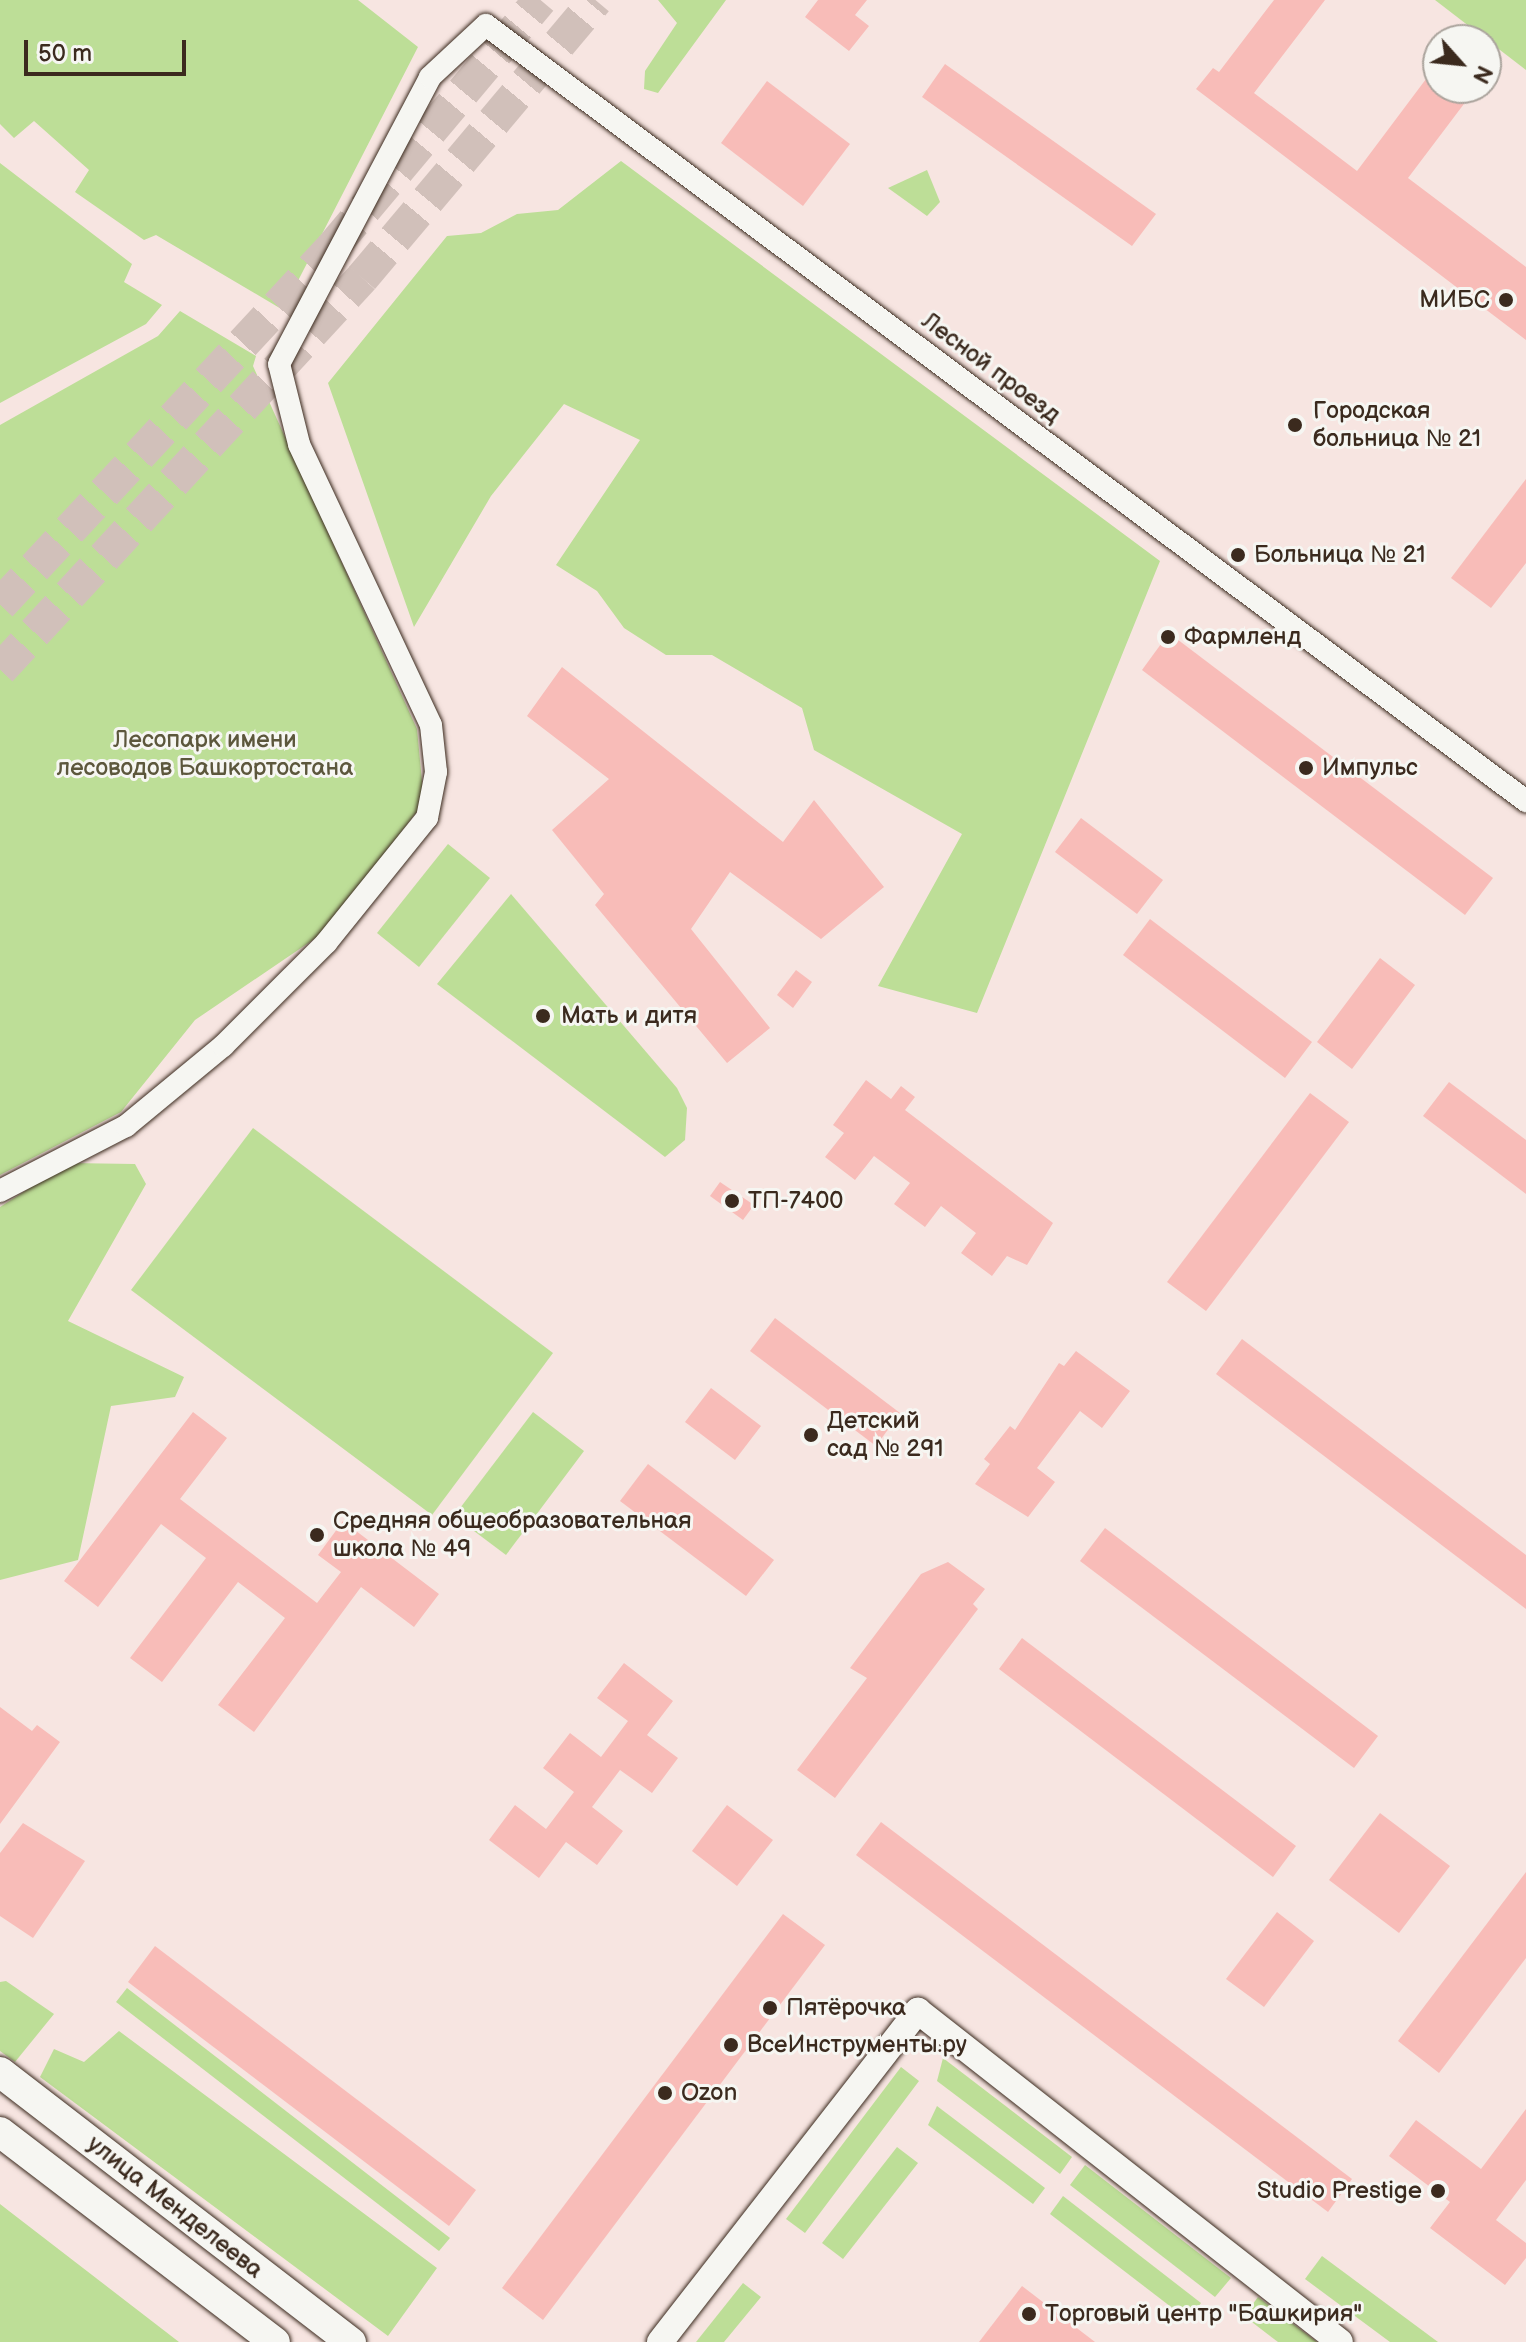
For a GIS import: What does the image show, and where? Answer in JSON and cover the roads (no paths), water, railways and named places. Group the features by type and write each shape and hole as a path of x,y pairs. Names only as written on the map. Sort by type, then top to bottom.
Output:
{"main road":[{"name":"улица Менделеева","path":"0,2072 351,2342"},
{"name":"улица Менделеева","path":"0,2132 275,2342"}],"street":[{"name":"Лесной проезд","path":"0,1191 126,1126 223,1046 326,943 427,818 436,772 431,725 299,444 279,364 430,77 486,25 1526,801"},
{"path":"660,2342 918,2011 1340,2342"}],"tunnel":[{"path":"0,605 332,248 540,0"},
{"path":"0,670 362,278 596,0"}],"place":[{"name":"МИБС","path":"1506,300"},
{"name":"Городская больница № 21","path":"1295,425"},
{"name":"Больница № 21","path":"1238,555"},
{"name":"Фармленд","path":"1168,637"},
{"name":"Импульс","path":"1306,768"},
{"name":"Мать и дитя","path":"543,1016"},
{"name":"ТП-7400","path":"732,1201"},
{"name":"Детский сад № 291","path":"811,1435"},
{"name":"Средняя общеобразовательная школа № 49","path":"317,1535"},
{"name":"Пятёрочка","path":"770,2008"},
{"name":"ВсеИнструменты.ру","path":"731,2045"},
{"name":"Ozon","path":"665,2093"},
{"name":"Studio Prestige","path":"1438,2191"},
{"name":"Торговый центр \"Башкирия\"","path":"1029,2314"}],"park label":[{"name":"Лесопарк имени лесоводов Башкортостана","path":"205,754"}]}
